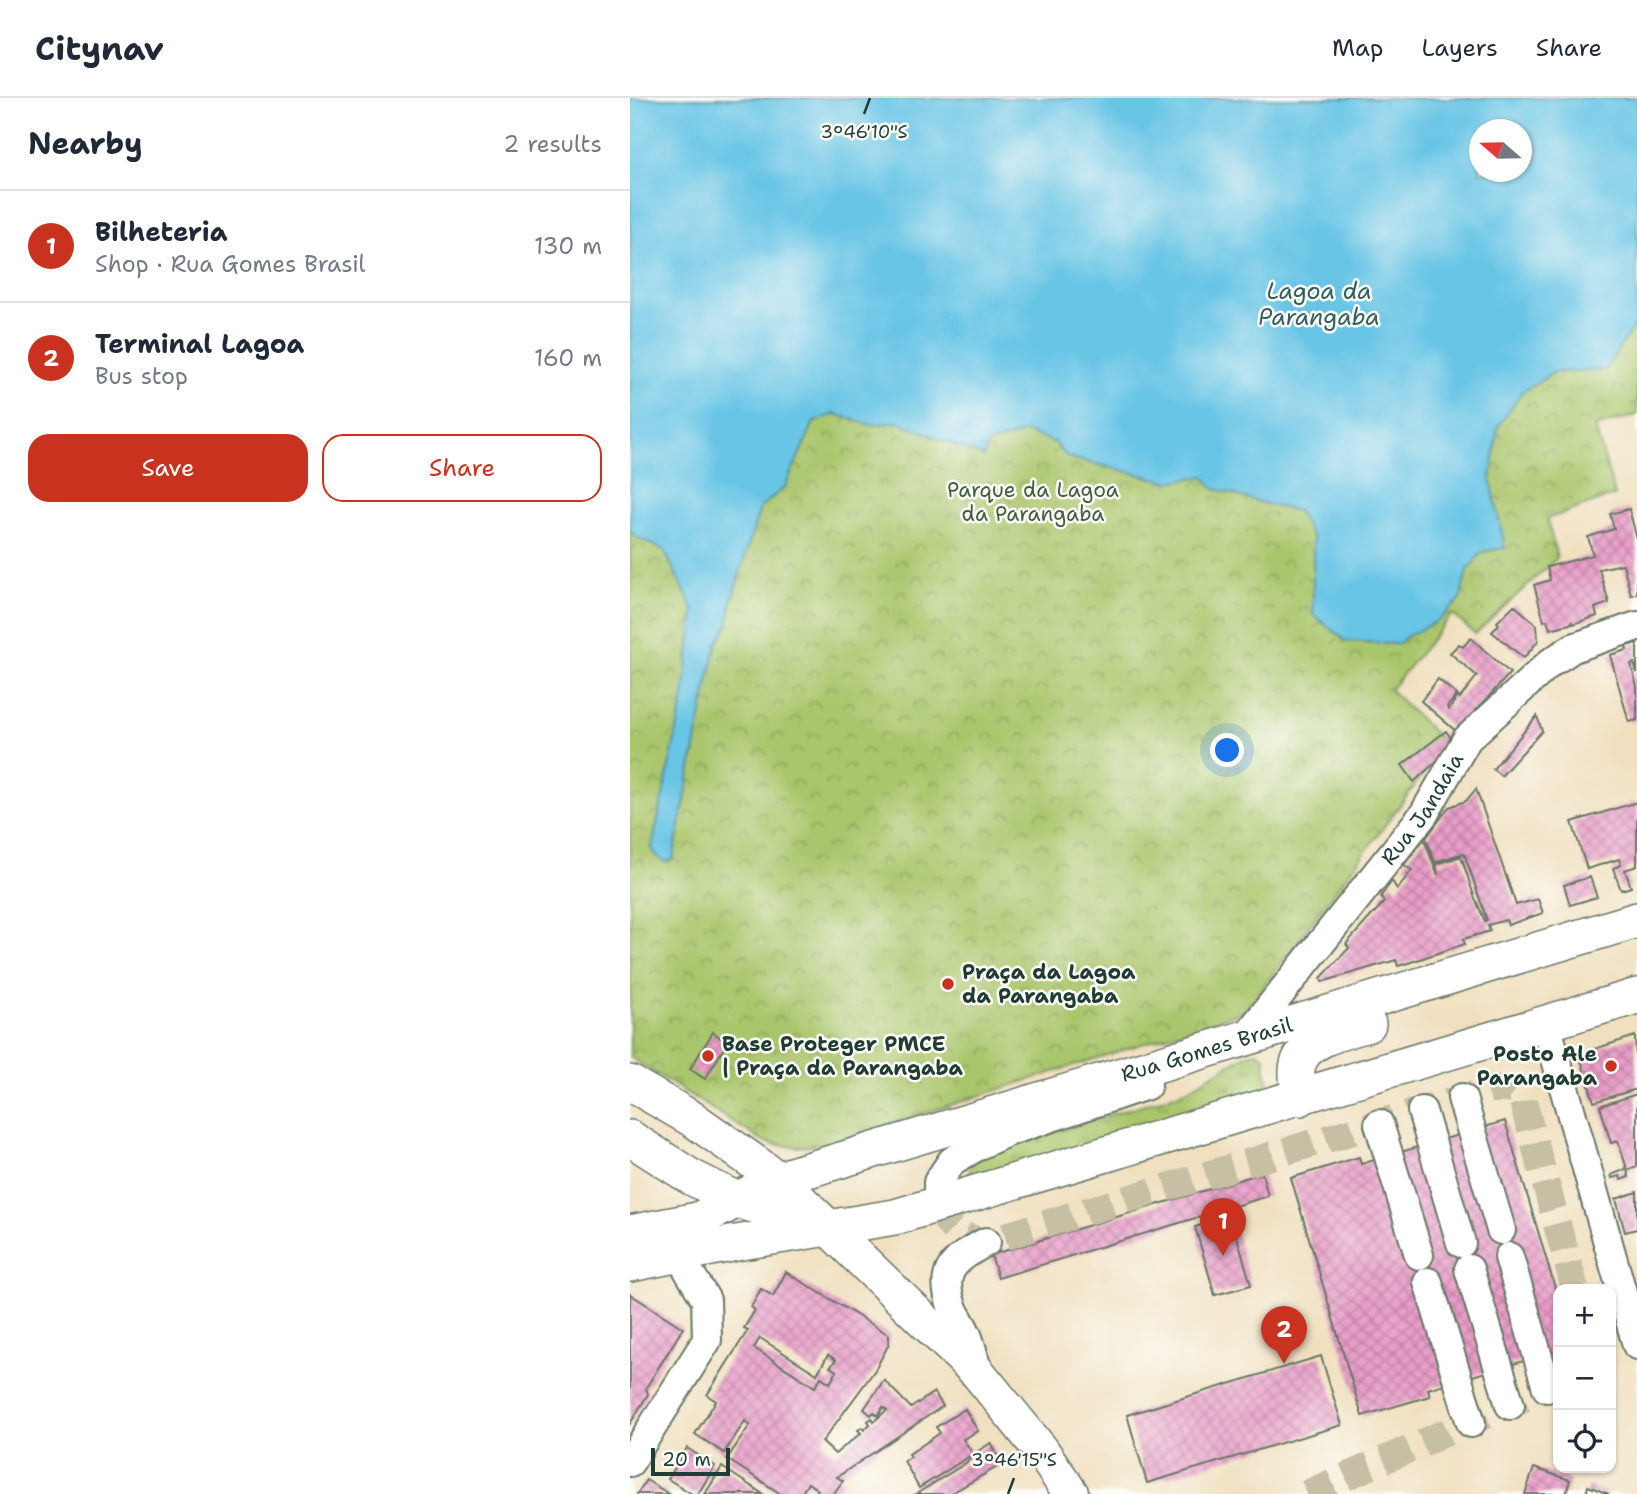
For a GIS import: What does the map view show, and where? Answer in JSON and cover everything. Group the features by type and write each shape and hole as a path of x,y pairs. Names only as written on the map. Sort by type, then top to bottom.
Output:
{"main road":[{"name":"Rua Gomes Brasil","path":"630,1233 698,1220 778,1179 1637,920"},
{"path":"1300,1098 1297,1066 1303,1054 1315,1043 1413,1009 1447,976"},
{"path":"630,1264 895,1217 1637,996"},
{"path":"630,1083 694,1120 778,1179 978,1373 1041,1450 1070,1494"},
{"path":"630,1138 691,1177 737,1200 828,1228"}],"street":[{"name":"Rua Jandaia","path":"1245,1038 1424,814 1467,739 1550,663 1573,648 1637,626"},
{"path":"1546,1024 1637,1345"},
{"path":"938,1205 938,1182 952,1161 962,1155 1007,1132 1154,1082 1189,1065 1202,1051"},
{"path":"1462,1098 1501,1230"},
{"path":"1422,1111 1510,1405"},
{"path":"1379,1124 1419,1255"},
{"path":"978,1373 967,1334 954,1311 947,1289 950,1269 960,1256 986,1242"},
{"path":"630,1462 707,1340 706,1300 678,1255"},
{"path":"1509,1257 1547,1388"},
{"path":"1428,1282 1471,1423"}],"green space":[{"name":"Parque da Lagoa da Parangaba","path":"630,98 1637,98 1637,415 1595,427 1615,495 1547,519 1557,558 1475,634 1452,614 1390,690 1446,744 1245,1011 838,1141 791,1147 763,1141 630,1057"},
{"path":"1258,1052 1265,1057 1266,1076 1273,1089 966,1182 973,1164 989,1152 1181,1093 1248,1054"}],"water":[{"name":"Lagoa da Parangaba","path":"630,98 1637,98 1637,321 1605,370 1555,372 1522,392 1498,427 1491,480 1505,548 1482,552 1467,571 1460,600 1438,621 1407,636 1398,644 1346,641 1313,614 1313,538 1297,511 1213,488 1204,476 1170,482 1067,457 1054,442 1026,432 988,444 983,457 899,422 870,425 835,414 814,422 785,487 760,508 732,599 728,625 717,644 673,860 664,862 652,851 653,842 684,697 694,610 664,550 637,538 630,531"}],"building":[{"path":"1629,509 1637,539 1637,594 1631,595 1623,564 1599,569 1609,603 1595,608 1597,616 1550,629 1547,620 1544,621 1534,585 1550,580 1547,567 1593,555 1588,537 1614,529 1610,514"},
{"path":"1514,605 1537,625 1538,641 1524,658 1492,632 1499,624 1497,622"},
{"path":"1471,638 1510,673 1457,732 1421,701 1438,679 1457,695 1447,707 1449,710 1455,700 1460,698 1477,676 1450,653 1459,644 1463,647"},
{"path":"1637,643 1637,673 1634,663 1631,664 1637,687 1637,720 1629,722 1610,655 1627,650 1626,646"},
{"path":"1537,716 1542,731 1501,776 1493,769"},
{"path":"1446,731 1455,744 1414,782 1402,765"},
{"path":"1476,789 1516,905 1538,899 1543,913 1508,925 1506,920 1488,925 1490,931 1463,939 1465,944 1411,962 1398,966 1396,960 1322,982 1321,978 1349,948 1346,944 1384,902 1381,896 1392,881 1397,889 1412,870 1404,865 1424,839 1438,875 1436,864 1461,856 1474,896 1485,921 1487,920 1464,853 1435,862 1426,838 1449,807 1466,801"},
{"path":"1637,802 1637,866 1625,870 1631,887 1621,890 1613,868 1621,865 1619,859 1587,869 1572,822"},
{"path":"1590,877 1597,897 1570,905 1564,885"},
{"name":"Base Proteger PMCE | Praça da Parangaba","path":"713,1032 727,1043 705,1079 690,1069"},
{"path":"1635,1036 1637,1089 1594,1102 1579,1054"},
{"path":"1637,1094 1637,1167 1627,1170 1629,1177 1621,1180 1620,1176 1612,1178 1611,1175 1627,1169 1618,1141 1611,1143 1600,1106"},
{"path":"1505,1121 1554,1284 1553,1352 1428,1389 1430,1396 1362,1416 1291,1178 1359,1157 1361,1164"},
{"path":"1262,1173 1268,1196 998,1278 991,1255"},
{"path":"1637,1192 1637,1229 1625,1232 1616,1199"},
{"path":"1231,1216 1251,1285 1215,1295 1195,1227"},
{"path":"786,1272 889,1335 889,1344 875,1370 822,1442 835,1454 861,1433 858,1430 862,1427 864,1430 870,1424 868,1421 872,1418 874,1421 887,1410 883,1407 878,1416 874,1412 871,1415 864,1409 884,1380 911,1408 934,1392 943,1406 837,1477 843,1481 833,1494 815,1494 818,1490 808,1483 801,1494 781,1494 727,1459 750,1425 745,1421 724,1453 695,1434 716,1401 707,1395 748,1330 744,1328 755,1310 751,1307 761,1289 773,1296","holes":["760,1338 817,1374 828,1355 836,1360 830,1367 837,1371 830,1383 821,1377 815,1387 754,1348"]},
{"path":"630,1294 683,1328 646,1388 648,1394 630,1424"},
{"path":"1321,1356 1342,1425 1147,1483 1127,1415"},
{"path":"965,1409 978,1431 963,1439 973,1454 919,1488 904,1461 911,1457 909,1454 940,1433 936,1427"},
{"path":"991,1443 1002,1464 950,1494 916,1494 966,1463 975,1453"},
{"path":"687,1448 715,1466 698,1494 692,1494 668,1479"},
{"path":"722,1467 763,1494 705,1494"},
{"path":"1534,1468 1570,1480 1566,1494 1525,1494"},
{"path":"646,1480 669,1494 637,1494"},
{"path":"1588,1486 1609,1494 1586,1494"}],"tunnel":[{"path":"938,1205 951,1227 961,1235 986,1242 1492,1089 1510,1089 1522,1098 1574,1284"},
{"path":"1307,1494 1553,1385"}],"place":[{"name":"Praça da Lagoa da Parangaba","path":"948,984"},
{"name":"Base Proteger PMCE | Praça da Parangaba","path":"708,1056"},
{"name":"Posto Ale Parangaba","path":"1611,1066"},
{"name":"Bilheteria","path":"1223,1256"},
{"name":"Terminal Lagoa","path":"1284,1364"}]}
